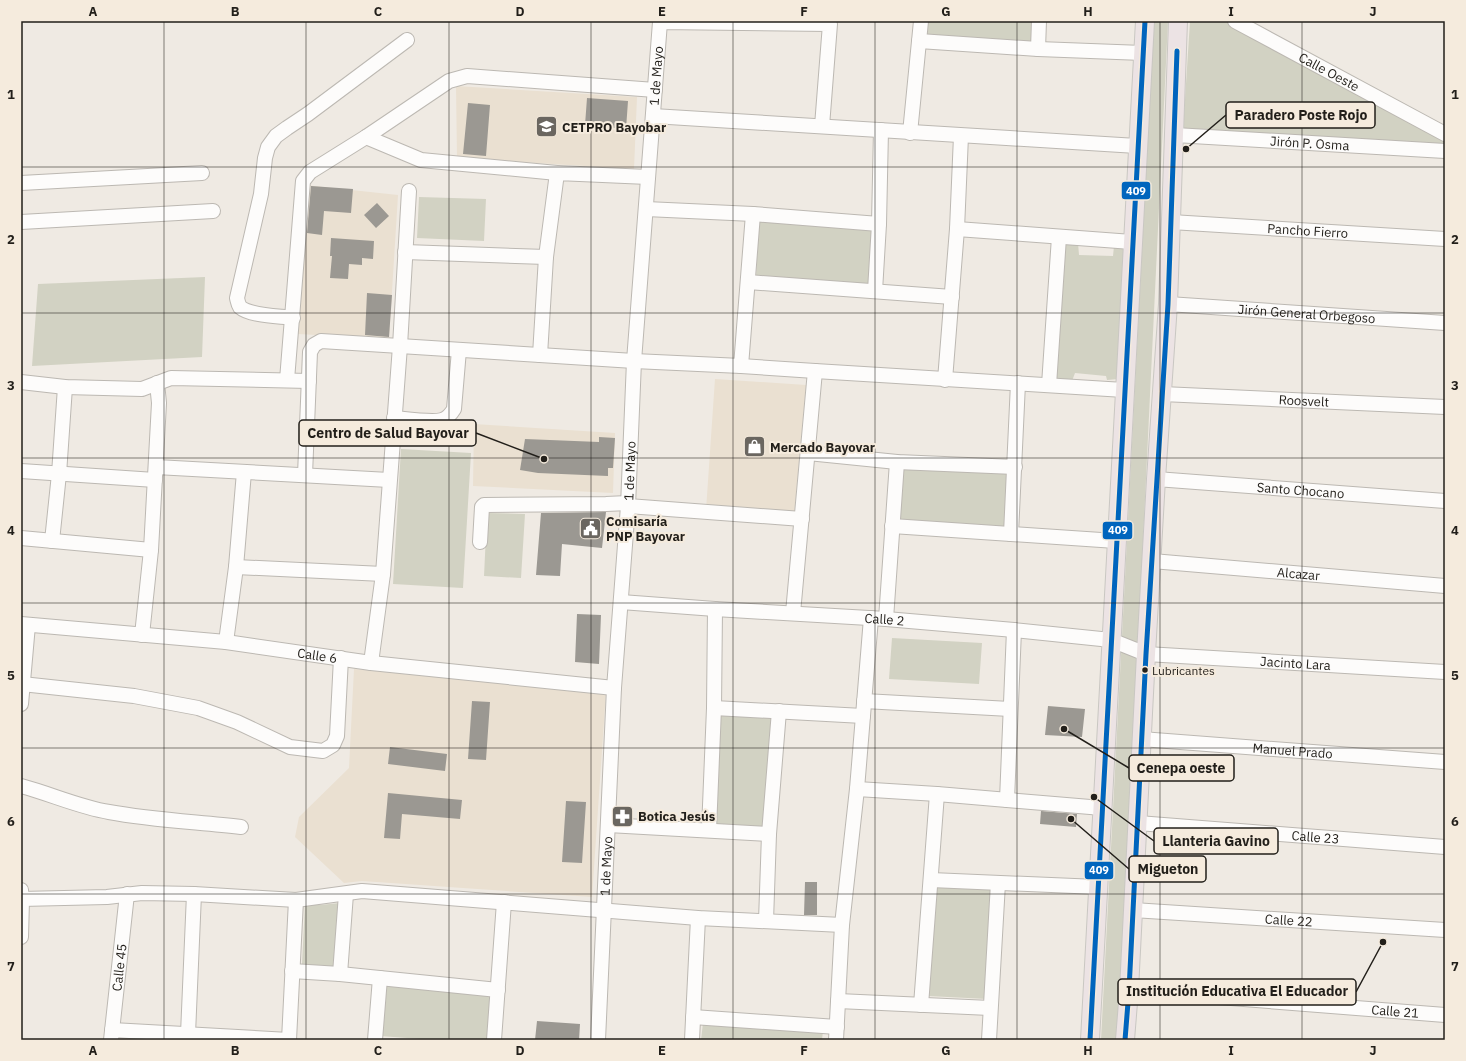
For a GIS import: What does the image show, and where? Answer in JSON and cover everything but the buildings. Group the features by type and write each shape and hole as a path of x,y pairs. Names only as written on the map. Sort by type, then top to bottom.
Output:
{"main road":[{"path":"1090,1040 1137,146 1145,21"},
{"path":"1125,1040 1129,990 1141,739 1156,479 1168,304 1178,21"}],"street":[{"path":"910,133 921,21"},
{"path":"1038,49 1039,21"},
{"name":"Calle Oeste","path":"1235,21 1445,134"},
{"name":"1 de Mayo","path":"598,1040 614,688 628,504 634,361 660,22 830,24 822,126"},
{"path":"293,318 244,310 239,305 237,298 261,194 265,158 268,147 276,136 320,106 407,40"},
{"path":"919,41 1038,49 1143,53"},
{"path":"287,380 303,181 310,172 366,137 449,81 468,76 655,90"},
{"path":"653,116 1137,146"},
{"path":"875,291 879,224 881,130"},
{"name":"Jirón P. Osma","path":"1175,135 1445,151"},
{"path":"945,380 957,229 961,136"},
{"path":"366,137 421,160 557,172 648,177"},
{"path":"540,355 546,257 557,172"},
{"path":"21,183 202,173"},
{"path":"371,663 383,574 400,346 409,191"},
{"path":"646,209 753,214 879,224"},
{"path":"21,222 213,210"},
{"path":"741,366 753,214"},
{"name":"Pancho Fierro","path":"1171,222 1445,239"},
{"path":"957,229 1132,242"},
{"path":"1049,385 1059,237"},
{"path":"405,252 546,257"},
{"path":"748,282 952,297"},
{"name":"Jirón General Orbegoso","path":"1168,304 1445,324"},
{"path":"305,475 310,352 314,345 322,341 1124,390"},
{"path":"394,418 431,421 442,420 449,416 454,409 459,350"},
{"path":"793,613 815,372"},
{"path":"21,382 65,387 142,389 171,378 309,381"},
{"path":"1010,534 1015,467 1018,383"},
{"path":"142,635 151,550 159,403 157,384"},
{"path":"52,541 59,474 65,387"},
{"name":"Roosvelt","path":"1162,394 1445,407"},
{"path":"808,452 897,462 1015,467"},
{"path":"886,619 897,462"},
{"path":"21,471 59,474 244,472 389,480"},
{"path":"226,642 236,567 244,472"},
{"name":"Santo Chocano","path":"1156,479 1445,501"},
{"path":"480,542 482,508 484,505 628,504 802,518"},
{"path":"892,526 1116,540"},
{"path":"21,538 151,550"},
{"name":"Alcazar","path":"1152,561 1445,586"},
{"path":"236,567 383,574"},
{"name":"Calle 2","path":"621,602 886,619 1014,630 1111,640 1146,654"},
{"path":"709,830 714,708 715,609"},
{"path":"693,1017 836,1034 842,925 857,789 871,618"},
{"path":"21,704 24,624"},
{"name":"Calle 6","path":"24,624 226,642 371,663 614,688"},
{"path":"1007,800 1014,630"},
{"name":"Jacinto Lara","path":"1146,654 1445,672"},
{"path":"22,684 134,696 198,708 237,722 290,747 324,751 333,745 337,736 341,658"},
{"path":"864,701 1010,709"},
{"path":"714,708 863,716"},
{"path":"766,921 769,834 779,711"},
{"name":"Manuel Prado","path":"1141,739 1445,762"},
{"path":"21,786 74,804 110,812 241,827"},
{"path":"857,789 937,794 1102,808"},
{"path":"922,1005 937,794"},
{"name":"Calle 23","path":"1138,823 1445,847"},
{"path":"608,825 769,834"},
{"path":"931,880 1098,887"},
{"path":"989,1040 998,883"},
{"path":"21,937 21,896 107,896 142,892 296,900 362,891 698,918 842,925"},
{"name":"Calle 45","path":"111,1035 127,894"},
{"path":"188,1034 194,894"},
{"path":"340,974 346,894"},
{"path":"111,1035 188,1034 289,1040 296,900"},
{"path":"494,1040 504,902"},
{"name":"Calle 22","path":"1133,910 1445,930"},
{"path":"692,1040 698,918"},
{"path":"292,971 340,974 498,990"},
{"path":"375,1040 380,978"},
{"name":"Calle 21","path":"1129,990 1445,1016"},
{"path":"838,1001 990,1008"}],"shaded area":[{"path":"927,21 1037,21 1036,44 926,38"},
{"path":"1154,21 1168,21 1119,1040 1101,1040"},
{"path":"1190,21 1226,21 1445,138 1445,146 1183,131"},
{"name":"CETPRO Bayobar","path":"456,86 637,97 634,169 457,158"},
{"path":"305,185 398,195 389,339 298,334 302,219"},
{"path":"419,197 486,199 484,241 417,238"},
{"path":"759,218 872,226 869,286 756,279"},
{"path":"1066,243 1078,243 1079,255 1113,256 1114,246 1124,247 1118,379 1107,380 1106,376 1075,373 1072,381 1056,382 1063,246"},
{"path":"205,277 202,357 32,366 38,284"},
{"name":"Mercado Bayovar","path":"715,379 806,385 794,516 706,510"},
{"path":"474,424 615,433 613,493 473,486"},
{"path":"401,449 471,453 463,588 393,584"},
{"path":"901,467 1012,471 1010,530 898,521"},
{"path":"487,513 525,514 521,578 484,576"},
{"path":"892,638 982,643 979,684 889,679"},
{"path":"354,669 606,692 592,897 362,881 344,883 295,837 299,817 349,768"},
{"path":"719,715 773,717 763,829 715,826"},
{"path":"934,883 992,886 987,999 928,996"},
{"path":"340,903 336,971 302,964 305,904 320,905"},
{"path":"383,983 492,992 489,1040 434,1040 380,1036"},
{"path":"703,1023 823,1031 822,1040 701,1040"}],"transit line":[{"name":"409","path":"1090,1040 1145,21"},
{"name":"409","path":"1125,1040 1129,990 1146,654 1168,304 1177,51"}],"place":[{"name":"CETPRO Bayobar","path":"546,127"},
{"name":"Paradero Poste Rojo","path":"1186,149"},
{"name":"Mercado Bayovar","path":"755,447"},
{"name":"Centro de Salud Bayovar","path":"544,459"},
{"name":"Comisaría PNP Bayovar","path":"591,528"},
{"name":"Lubricantes","path":"1145,670"},
{"name":"Cenepa oeste","path":"1064,729"},
{"name":"Llanteria Gavino","path":"1094,797"},
{"name":"Botica Jesús","path":"623,816"},
{"name":"Migueton","path":"1071,819"},
{"name":"Institución Educativa El Educador","path":"1383,942"}]}
